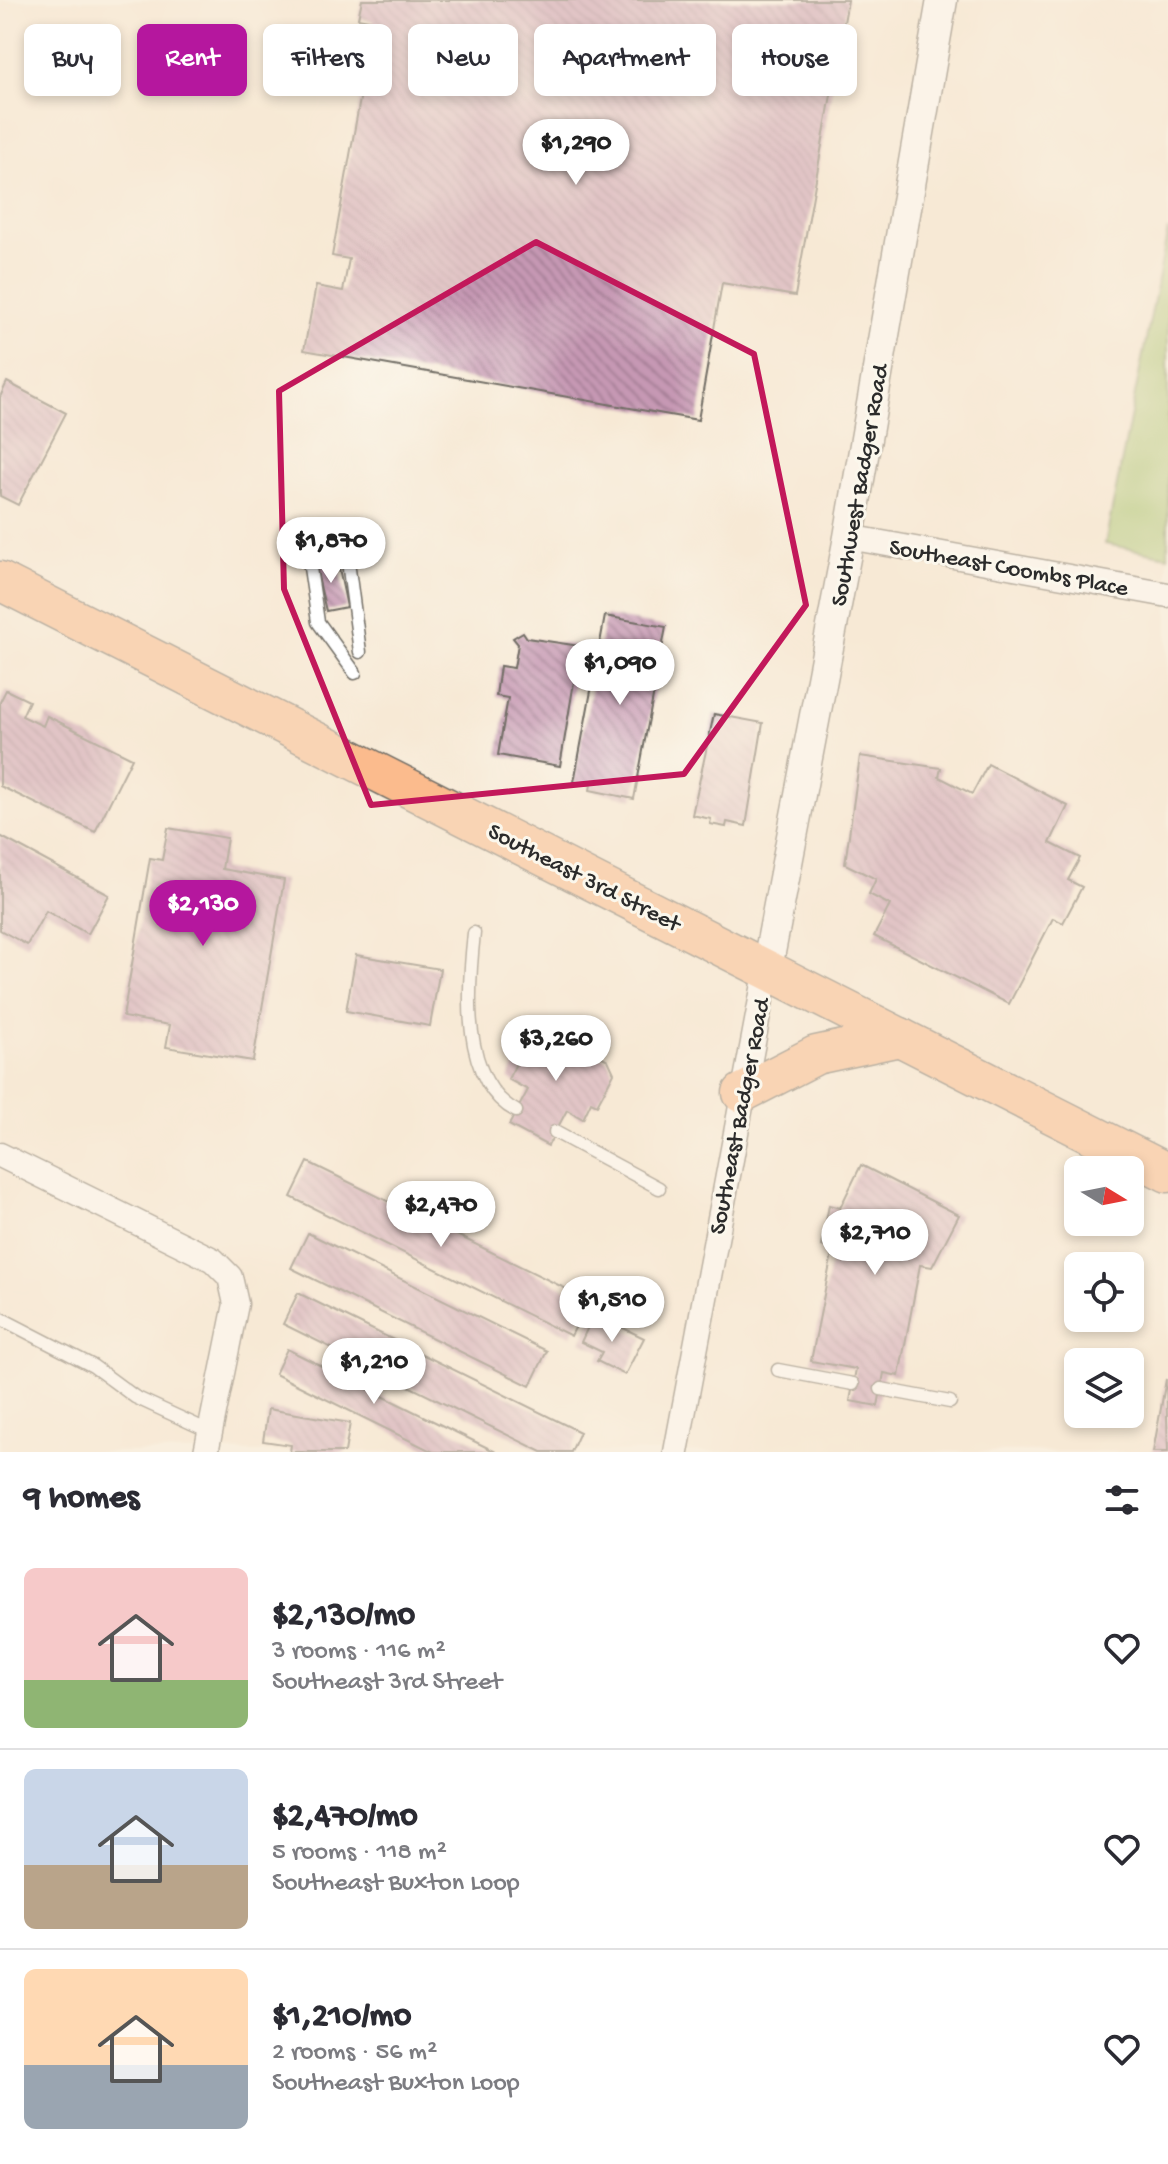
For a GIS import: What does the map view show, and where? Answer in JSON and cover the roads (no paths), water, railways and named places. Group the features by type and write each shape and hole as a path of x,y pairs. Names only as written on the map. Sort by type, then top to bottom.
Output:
{"main road":[{"name":"Southeast 3rd Street","path":"0,581 1168,1173"},
{"path":"742,1093 816,1055 900,1037"}],"street":[{"name":"Southwest Badger Road","path":"767,968 849,537 942,0"},
{"name":"Southeast Coombs Place","path":"849,537 1168,595"},
{"name":"Southeast Badger Road","path":"676,1452 767,968"},
{"path":"0,1155 213,1260 230,1277 236,1304 208,1442"}],"lane":[{"path":"304,527 318,622 355,673"},
{"path":"345,539 360,652"},
{"path":"474,933 467,996 479,1063 498,1102 516,1111"},
{"path":"555,1132 659,1188"},
{"path":"0,1318 93,1366 135,1397 208,1442"},
{"path":"778,1370 853,1384"},
{"path":"881,1389 950,1402"}]}
